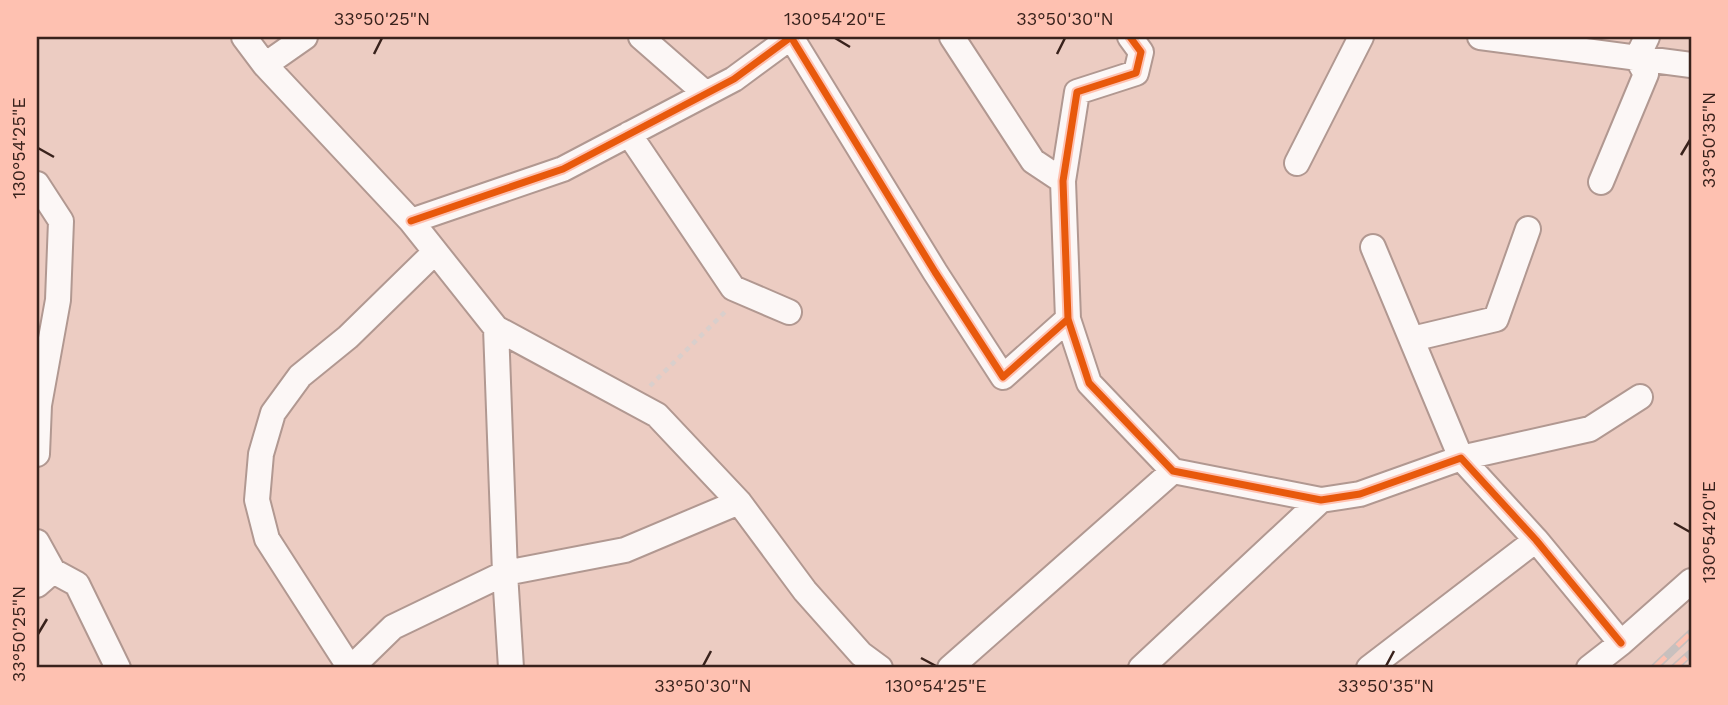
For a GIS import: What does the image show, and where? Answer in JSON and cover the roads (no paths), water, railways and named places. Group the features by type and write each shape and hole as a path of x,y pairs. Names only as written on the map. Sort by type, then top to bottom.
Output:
{"street":[{"path":"244,37 265,65 411,221 496,328 657,415 739,502 805,591 864,663"},
{"path":"265,65 305,37"},
{"path":"641,37 705,93"},
{"path":"411,221 563,169 734,79 791,37 935,272 1003,377 1068,319"},
{"path":"952,37 1033,161 1063,181"},
{"path":"1130,37 1141,52 1136,74 1077,92 1063,181 1068,319 1089,383 1173,471 1321,500 1360,494 1461,458 1591,429 1640,397"},
{"path":"1297,163 1361,37"},
{"path":"1479,37 1642,47 1691,65"},
{"path":"1601,182 1646,74 1642,47"},
{"path":"629,134 733,288 789,312"},
{"path":"37,184 61,221 58,300 38,403 37,454"},
{"path":"1412,339 1496,320 1528,229"},
{"path":"1373,247 1461,458 1536,540 1621,643"},
{"path":"435,252 348,337 300,376 273,413 261,454 257,500 267,539 350,668 393,627 505,573 625,550 739,502"},
{"path":"496,328 511,668"},
{"path":"950,668 1173,471"},
{"path":"1141,668 1321,500"},
{"path":"1369,668 1536,540"},
{"path":"37,542 45,578 77,584 118,668"},
{"path":"1589,668 1691,580"}],"railway":[{"path":"1654,668 1691,633"},
{"path":"1674,668 1691,653"}]}
